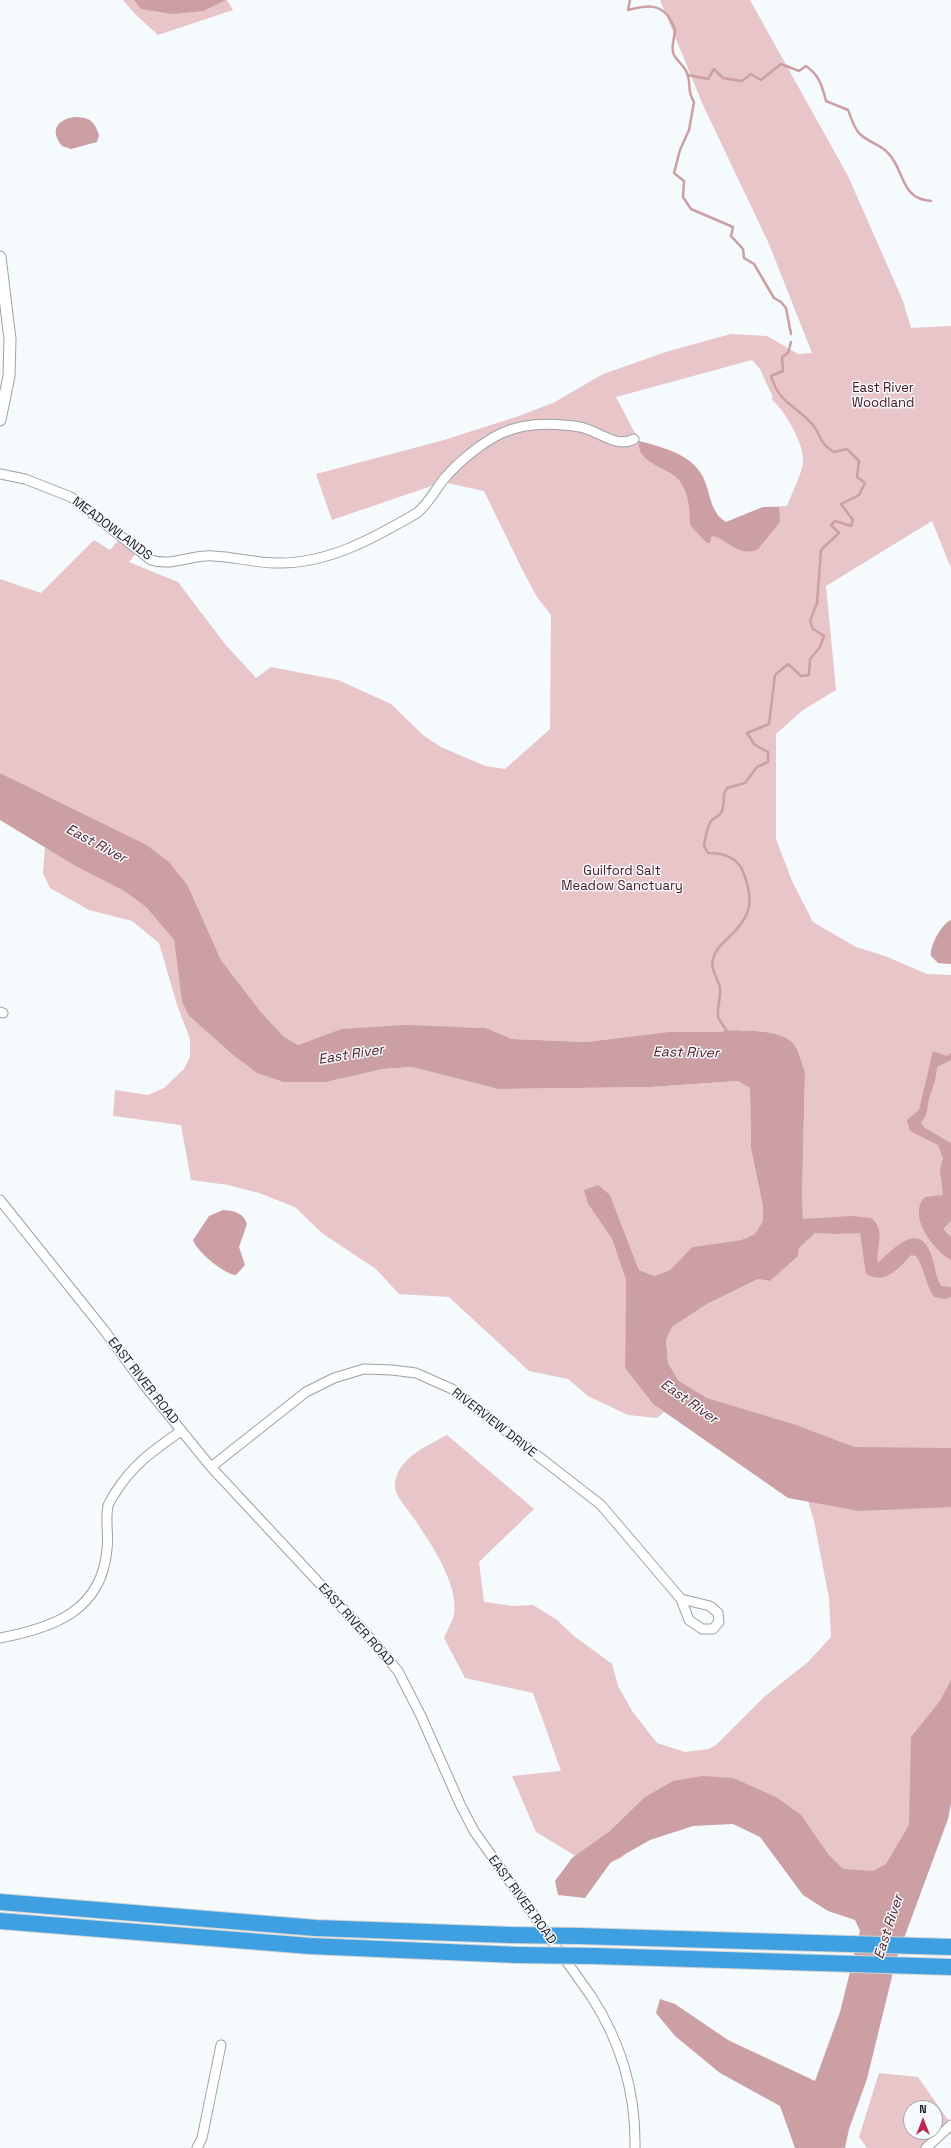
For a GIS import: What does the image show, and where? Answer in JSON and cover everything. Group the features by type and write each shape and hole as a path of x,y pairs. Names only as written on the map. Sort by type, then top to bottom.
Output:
{"highway":[{"path":"0,1902 316,1928 510,1935 951,1946"},
{"path":"0,1921 310,1946 517,1955 951,1967"}],"street":[{"path":"0,257 10,340 9,376 0,420"},
{"name":"MEADOWLANDS","path":"0,474 25,479 71,497 151,560 161,563 172,563 198,556 214,556 252,562 286,564 313,560 339,553 417,513 428,504 443,481 473,452 502,433 523,427 550,423 582,428 622,442 634,439"},
{"name":"EAST RIVER ROAD","path":"0,1200 181,1431 211,1467 362,1629 398,1672 421,1716 460,1804 474,1831 591,1996 608,2024 621,2057 632,2095 635,2148"},
{"name":"RIVERVIEW DRIVE","path":"211,1467 306,1392 334,1378 364,1370 392,1370 416,1373 452,1389 601,1506 681,1598"},
{"path":"0,1638 58,1622 85,1604 100,1582 107,1550 108,1506 124,1478 139,1461 181,1431"},
{"path":"197,2148 202,2138 221,2045"},
{"path":"926,2148 951,2125"}],"green space":[{"path":"123,0 227,0 233,10 158,35 134,13"},
{"name":"Guilford Salt Meadow Sanctuary","path":"660,0 750,0 848,176 903,301 911,328 951,326 951,568 932,521 826,586 836,690 803,710 776,734 776,839 792,881 813,922 856,947 885,956 927,974 951,975 951,1727 900,1902 722,1803 641,1841 621,1858 597,1869 536,1832 512,1776 561,1771 533,1693 465,1678 444,1638 454,1615 455,1603 447,1575 441,1561 417,1523 398,1497 395,1489 397,1476 407,1460 422,1449 447,1435 534,1509 479,1562 484,1602 513,1606 533,1605 557,1620 574,1636 612,1664 618,1686 632,1711 657,1743 685,1752 709,1749 716,1745 764,1697 808,1662 831,1637 829,1598 814,1521 806,1494 771,1418 707,1398 679,1381 668,1363 666,1340 672,1327 707,1304 758,1279 770,1281 798,1255 803,1220 802,1198 805,1072 794,1044 777,1034 751,1031 726,1030 721,1032 668,1032 586,1042 512,1039 486,1028 465,1027 341,1029 298,1045 283,1036 261,1012 221,960 188,886 145,844 0,773 0,579 41,593 94,540 110,550 121,537 138,551 129,562 178,582 225,644 256,678 271,667 338,680 391,704 424,736 441,747 485,766 505,769 550,729 551,615 537,597 484,491 443,482 332,520 316,474 444,440 516,417 553,403 603,374 669,351 731,334 767,336 798,354 812,353 769,244 703,105","holes":["752,360 760,369 773,398 771,399 792,426 800,444 803,464 787,506 763,507 726,522 716,513 706,482 698,468 675,452 639,441 616,397"]},
{"path":"45,847 124,891 146,907 174,940 182,1002 189,1016 233,1055 257,1073 283,1082 326,1082 383,1069 412,1067 498,1089 651,1087 738,1081 750,1088 751,1148 763,1207 763,1221 755,1234 741,1240 692,1247 670,1270 655,1276 639,1270 610,1195 588,1204 612,1239 626,1280 625,1368 653,1404 664,1412 657,1418 628,1415 588,1396 568,1379 529,1371 449,1297 399,1294 376,1269 323,1234 295,1207 259,1193 228,1185 191,1180 181,1125 113,1116 115,1090 148,1095 164,1088 184,1069 190,1057 190,1039 177,1005 159,943 132,921 89,910 50,888 43,873"},
{"path":"879,2073 918,2077 934,2100 903,2100 903,2140 941,2140 931,2148 867,2148 859,2137"},
{"path":"943,2113 951,2124 951,2132 943,2138"}],"water":[{"path":"134,0 226,0 203,11 173,14 141,9"},
{"path":"68,118 84,118 93,123 99,135 97,142 71,149 62,146 56,136 57,127"},
{"path":"639,441 675,452 691,462 697,468 705,482 716,513 726,522 763,507 779,507 780,522 758,549 752,551 740,550 713,536 711,537 710,543 707,543 690,525 687,496 679,480 648,460 639,449"},
{"name":"East River","path":"0,773 145,844 169,862 188,886 221,960 261,1012 283,1036 298,1045 341,1029 405,1025 486,1028 512,1039 586,1042 668,1032 721,1032 726,1030 777,1034 791,1041 798,1051 805,1072 802,1198 803,1219 852,1216 871,1218 876,1223 879,1234 877,1257 878,1263 902,1242 916,1238 923,1241 930,1253 941,1286 951,1287 951,1297 945,1299 934,1297 916,1256 911,1255 896,1270 885,1277 873,1277 866,1274 860,1233 815,1233 799,1248 798,1256 770,1281 758,1279 707,1304 672,1327 666,1340 668,1363 679,1381 707,1398 796,1425 854,1447 951,1448 951,1507 859,1511 788,1498 653,1404 625,1368 626,1280 612,1239 588,1204 584,1190 598,1185 610,1195 639,1270 655,1276 670,1270 692,1247 741,1240 755,1234 763,1221 763,1207 751,1148 750,1088 738,1081 651,1087 498,1089 412,1067 383,1069 326,1082 283,1082 257,1073 233,1055 189,1016 182,1002 174,940 146,907 124,891 74,865 0,820"},
{"path":"951,920 951,964 938,963 931,956 932,947 940,930 947,922"},
{"path":"933,1051 947,1056 951,1053 951,1060 937,1067 926,1114 921,1123 925,1128 951,1143 951,1221 943,1229 951,1237 951,1260 937,1248 924,1232 919,1213 920,1204 925,1197 943,1195 940,1170 943,1158 938,1145 910,1131 907,1120 919,1110"},
{"path":"223,1210 238,1213 246,1220 247,1224 239,1247 245,1265 236,1275 218,1267 199,1250 193,1240 209,1216"},
{"name":"East River","path":"951,1680 951,1803 948,1819 896,1960 867,2079 849,2129 845,2148 795,2148 780,2106 720,2073 675,2036 656,2013 660,1999 675,2004 728,2040 815,2081 840,2012 860,1931 855,1920 828,1911 803,1895 760,1837 733,1824 693,1826 650,1840 611,1862 585,1898 558,1895 555,1881 572,1858 610,1831 645,1797 673,1781 703,1776 733,1778 776,1797 801,1815 828,1854 843,1869 873,1871 886,1864 909,1825 911,1737 940,1701"}],"waterway":[{"path":"630,0 628,10 640,7 657,8 666,14 670,19 675,30 673,52 686,70 688,76 690,92 694,102 689,130 680,150 674,173 684,181 683,197 691,209 733,227 731,236 743,249 744,258 754,264 774,298 781,302 786,308 791,334"},
{"path":"688,75 708,79 714,69 723,78 742,81 751,74 761,80 781,64 799,71 806,66 817,77 826,101 848,110 858,132 863,137 888,153 898,167 908,189 921,199 931,201"},
{"path":"727,1032 718,1016 720,988 712,963 717,950 741,924 750,902 744,874 739,864 735,860 725,855 708,853 704,846 706,833 711,821 721,813 724,794 727,788 745,783 757,767 768,762 768,752 755,745 747,733 769,724 775,675 788,664 801,676 809,675 810,659 820,647 824,636 813,629 810,621 817,603 821,550 839,533 831,525 835,521 851,526 853,520 841,504 859,495 865,483 857,477 859,461 847,449 834,452 829,449 821,440 813,425 807,418 784,399 775,386 771,376 783,371 782,357 788,353 791,342"}],"park label":[{"name":"East River Woodland","path":"883,396"}]}
